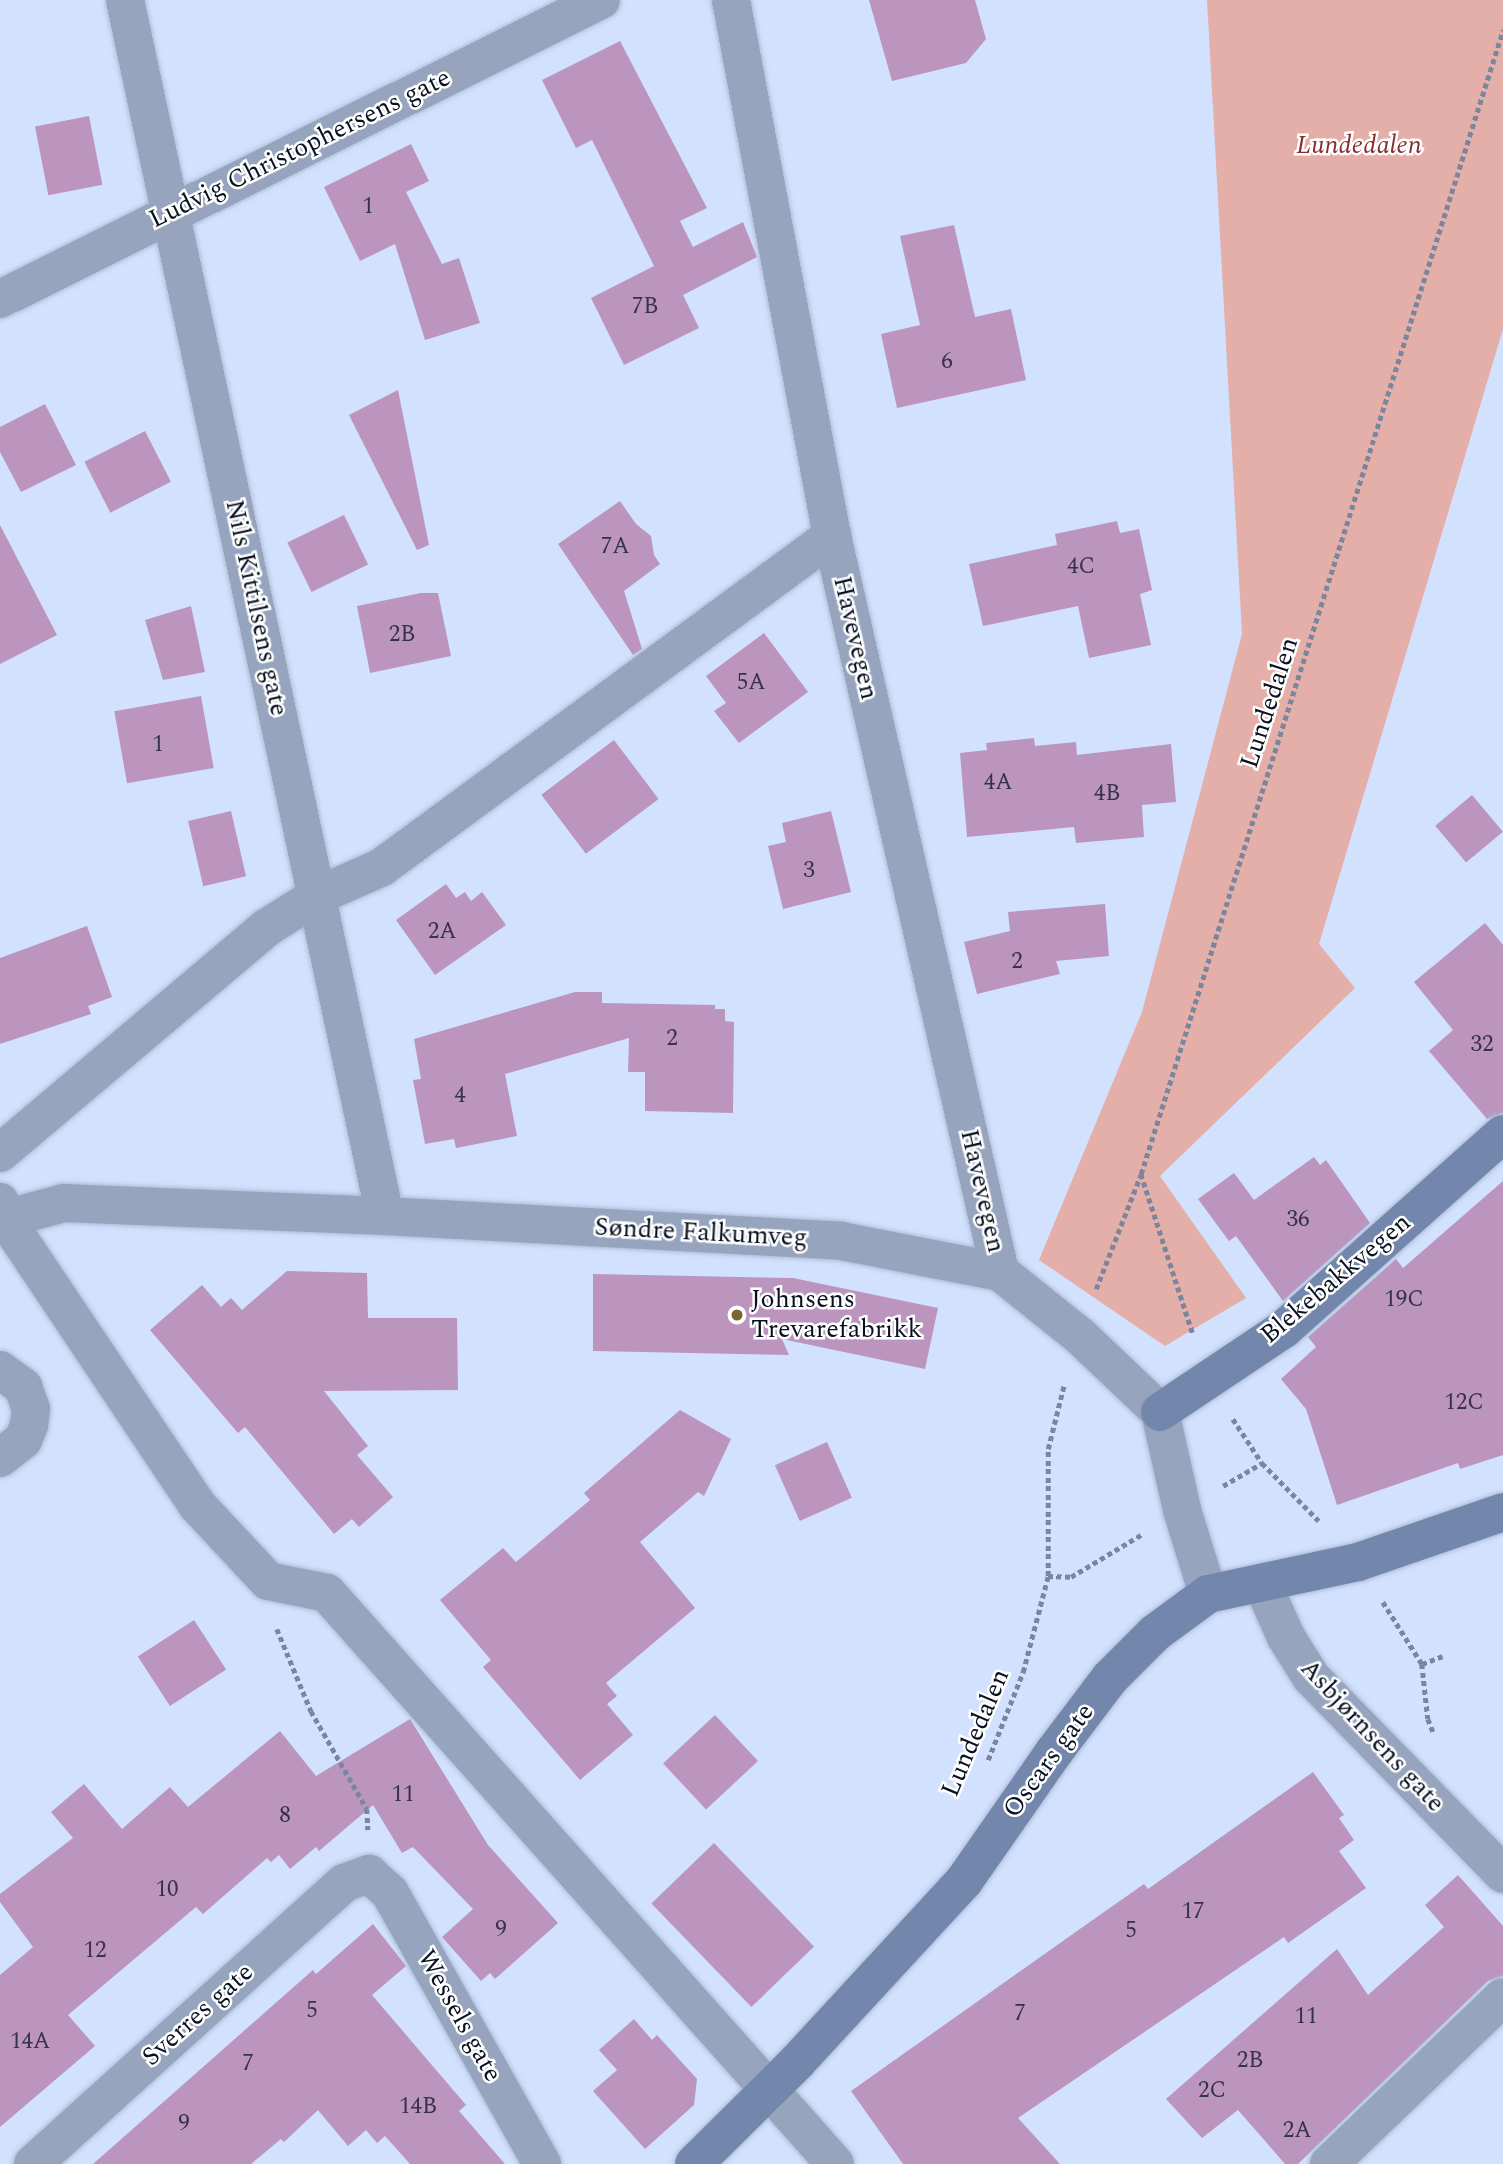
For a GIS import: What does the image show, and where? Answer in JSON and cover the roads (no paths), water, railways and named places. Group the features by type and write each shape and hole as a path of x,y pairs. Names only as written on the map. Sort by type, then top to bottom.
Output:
{"street":[{"name":"Nils Kittilsens gate","path":"125,0 385,1216"},
{"name":"Ludvig Christophersens gate","path":"0,299 601,0"},
{"name":"Havevegen","path":"730,0 832,536 1000,1272"},
{"path":"0,1153 267,928 317,897 382,867 832,536"},
{"name":"Blekebakkvegen","path":"1160,1412 1284,1329 1503,1134"},
{"name":"Søndre Falkumveg","path":"2,1213 64,1203 385,1216 841,1241 1000,1272 1080,1336 1160,1412"},
{"path":"2,1213 197,1505 268,1581 327,1593 835,2164"},
{"path":"0,1370 23,1387 31,1409 23,1440 0,1458"},
{"path":"1160,1412 1182,1510 1208,1594"},
{"name":"Oscars gate","path":"694,2164 769,2091 964,1881 1054,1752 1110,1678 1155,1633 1208,1594 1358,1562 1503,1512"},
{"name":"Asbjørnsens gate","path":"1262,1583 1286,1637 1311,1677 1503,1874"},
{"name":"Sverres gate","path":"33,2164 344,1882 369,1874"},
{"name":"Wessels gate","path":"369,1874 390,1893 542,2164"},
{"path":"1329,2164 1503,1997"}],"place":[{"name":"Johnsens Trevarefabrikk","path":"737,1315"}],"park label":[{"name":"Lundedalen","path":"1359,146"}]}
